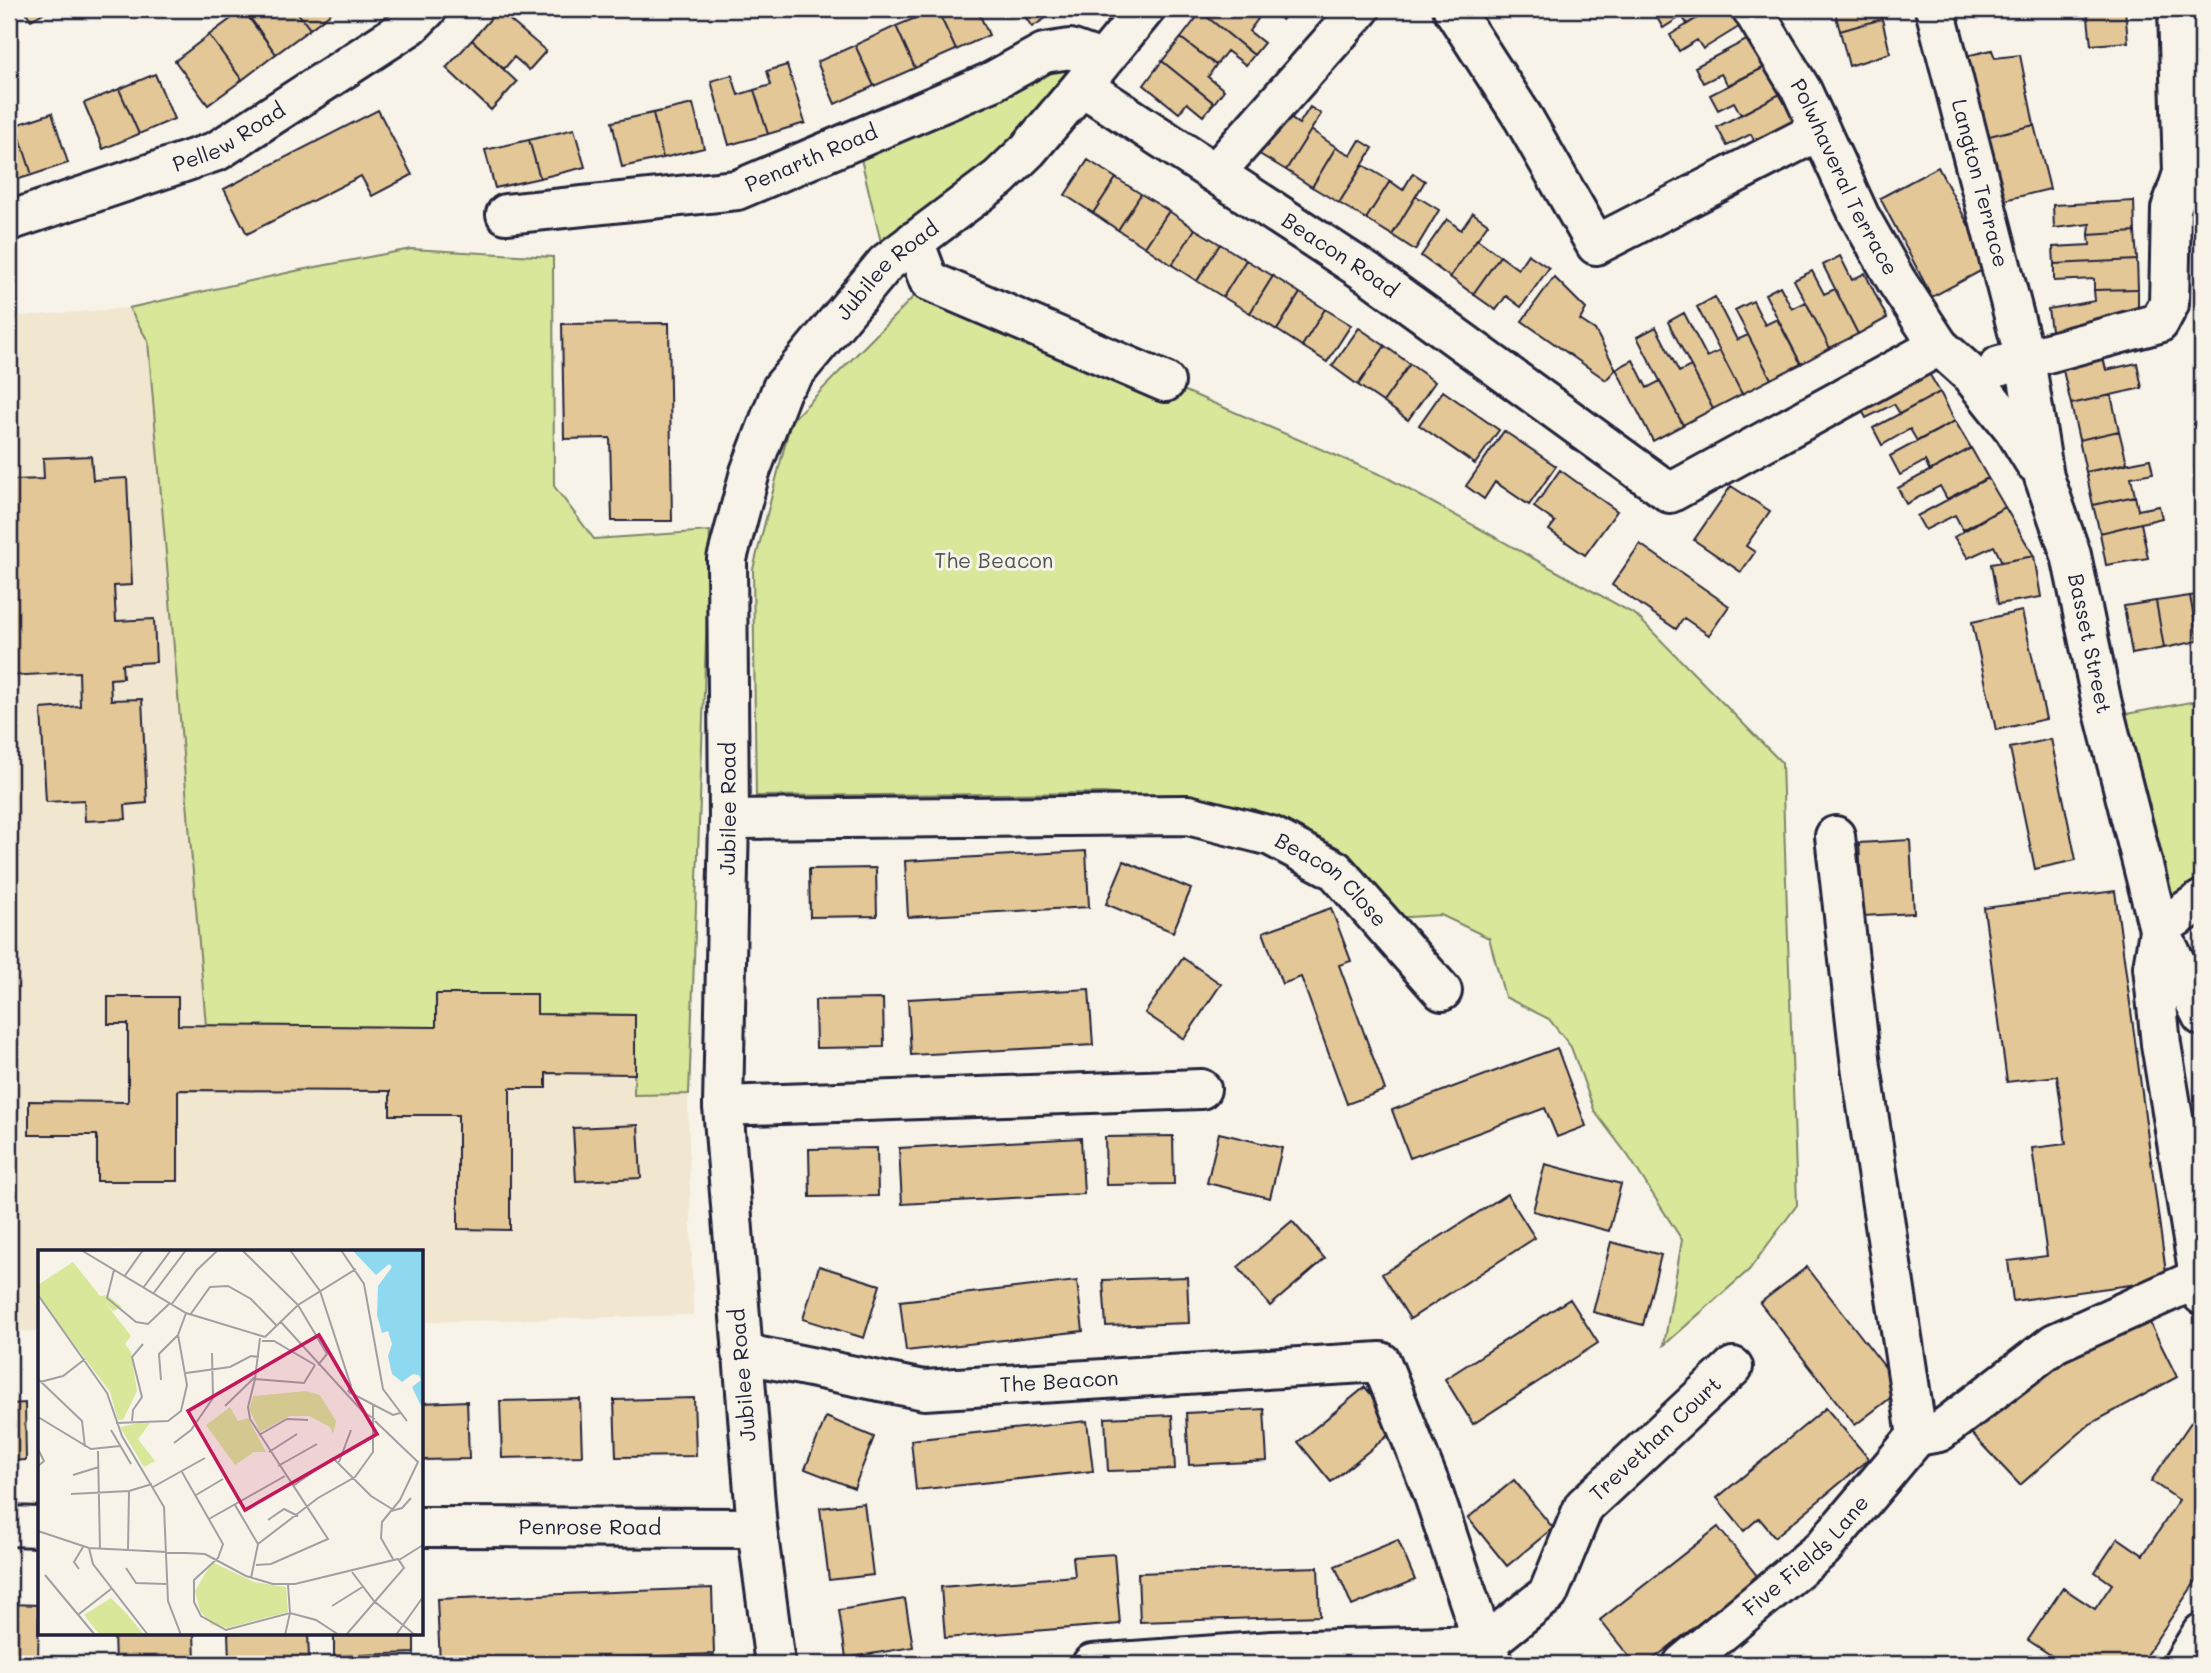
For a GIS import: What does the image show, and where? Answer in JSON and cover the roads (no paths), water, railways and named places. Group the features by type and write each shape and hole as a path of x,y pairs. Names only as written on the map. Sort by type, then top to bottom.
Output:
{"street":[{"name":"Pellew Road","path":"9,221 217,150 411,26 427,9"},
{"path":"1091,73 1145,9"},
{"path":"1215,173 1360,9"},
{"path":"1453,9 1524,120 1596,246 1820,130"},
{"name":"Polwhaveral Terrace","path":"1752,9 1802,91 1859,215 1939,346 1970,374 2014,429 2044,477"},
{"name":"Langton Terrace","path":"1935,9 2025,359"},
{"path":"1970,374 2159,323 2169,304 2171,209 2183,173 2178,9"},
{"name":"Penarth Road","path":"506,214 737,190 991,82 1044,53 1070,49 1091,73"},
{"name":"Beacon Road","path":"1091,73 1215,173 1369,274 1670,493 1939,346"},
{"name":"Jubilee Road","path":"775,1664 757,1528 723,1106 729,819 727,559 750,472 782,388 886,263 999,178 1028,150 1091,73"},
{"path":"914,241 929,281 1164,382"},
{"name":"Basset Street","path":"2025,359 2044,477 2071,555 2102,704 2160,929"},
{"name":"Beacon Close","path":"729,819 1188,815 1271,836 1335,870 1441,991"},
{"path":"1835,836 1861,1066 1917,1436 1939,1432 2055,1343 2201,1287 2161,1044 2154,967 2160,929 2202,900"},
{"path":"2160,929 2202,1016"},
{"path":"723,1106 1201,1089"},
{"name":"The Beacon","path":"741,1353 924,1390 1381,1362 1432,1490 1489,1655"},
{"name":"Trevethan Court","path":"1489,1655 1548,1594 1584,1506 1733,1367"},
{"name":"Five Fields Lane","path":"1683,1664 1823,1548 1917,1436"},
{"path":"9,1527 38,1527"},
{"name":"Penrose Road","path":"424,1527 757,1528"},
{"path":"2183,1664 2202,1633"},
{"path":"1092,1664 1272,1651 1489,1655"}]}
